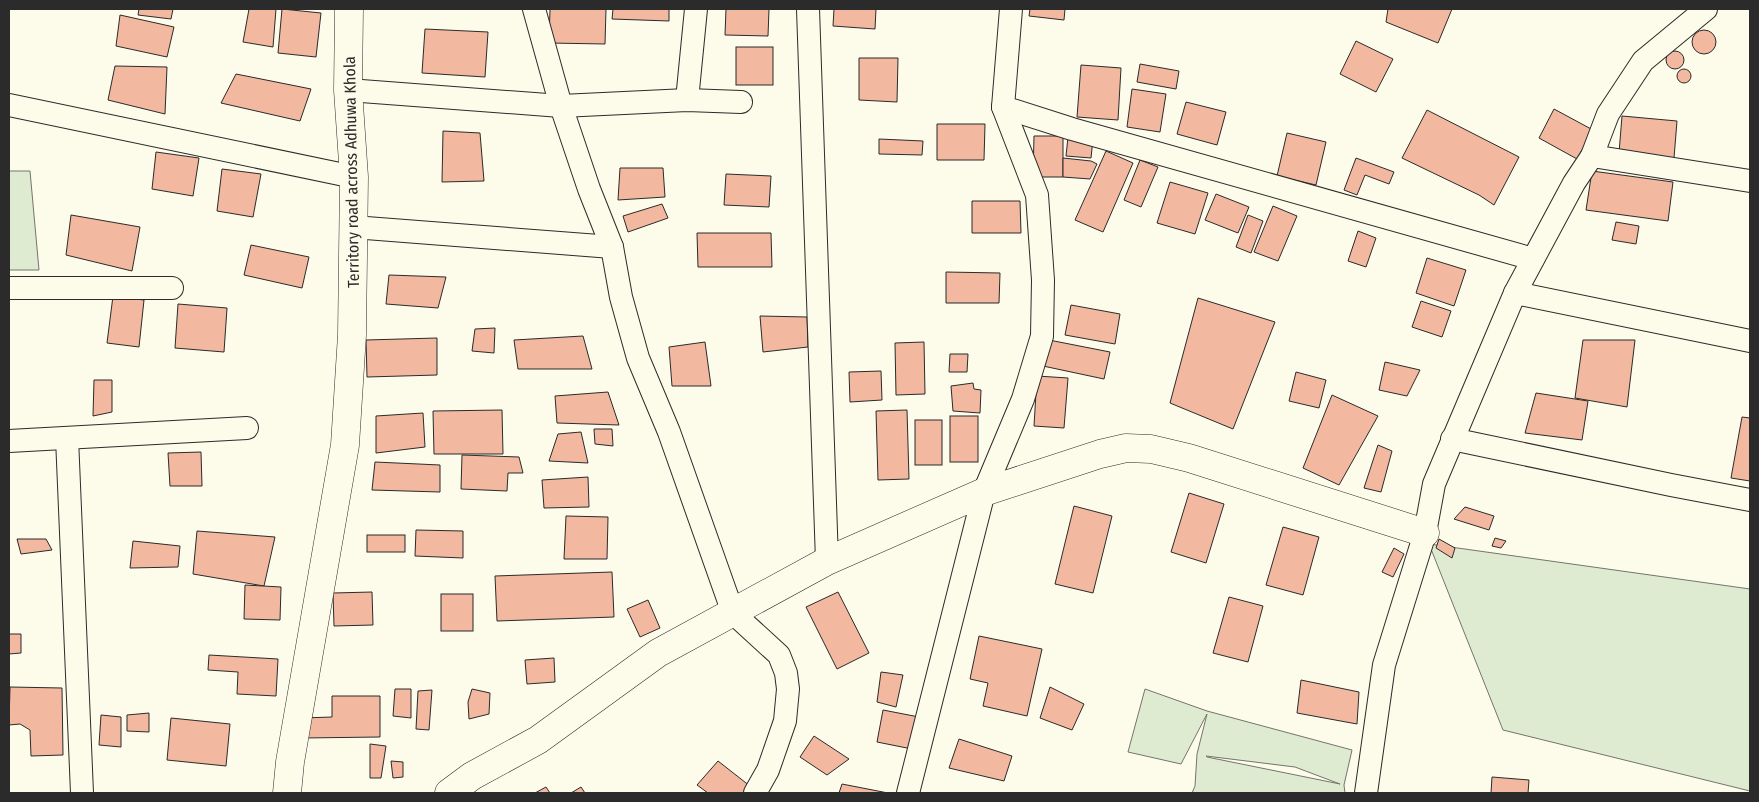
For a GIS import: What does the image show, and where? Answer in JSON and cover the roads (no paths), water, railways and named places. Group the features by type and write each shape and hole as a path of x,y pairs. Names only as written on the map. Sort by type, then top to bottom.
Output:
{"street":[{"path":"534,9 561,106 589,189 612,248 621,297 638,358 669,432 733,613 778,655 786,673 788,689 785,721 768,770 755,793"},
{"path":"687,100 696,9"},
{"path":"808,9 827,561"},
{"path":"908,793 984,492 1023,399 1042,336 1043,280 1037,195 1003,107 1011,9"},
{"path":"1366,793 1384,665 1425,533 1434,484 1452,439 1515,294 1574,183 1592,156 1608,114 1643,61 1706,9"},
{"name":"Territory road across Adhuwa Khola","path":"287,793 290,762 345,445 352,335 354,177 348,90 347,10"},
{"path":"348,90 561,106 687,100 741,102"},
{"path":"9,105 354,177"},
{"path":"1003,107 1091,134 1533,260"},
{"path":"1592,156 1750,180"},
{"path":"353,227 612,248"},
{"path":"9,288 172,288"},
{"path":"1515,294 1750,341"},
{"path":"9,441 247,428"},
{"path":"67,438 82,793"},
{"path":"1452,439 1750,500"},
{"path":"449,793 472,776 538,740 658,652 827,561 984,492 1100,454 1126,448 1151,449 1189,458 1242,473 1425,533"}]}
